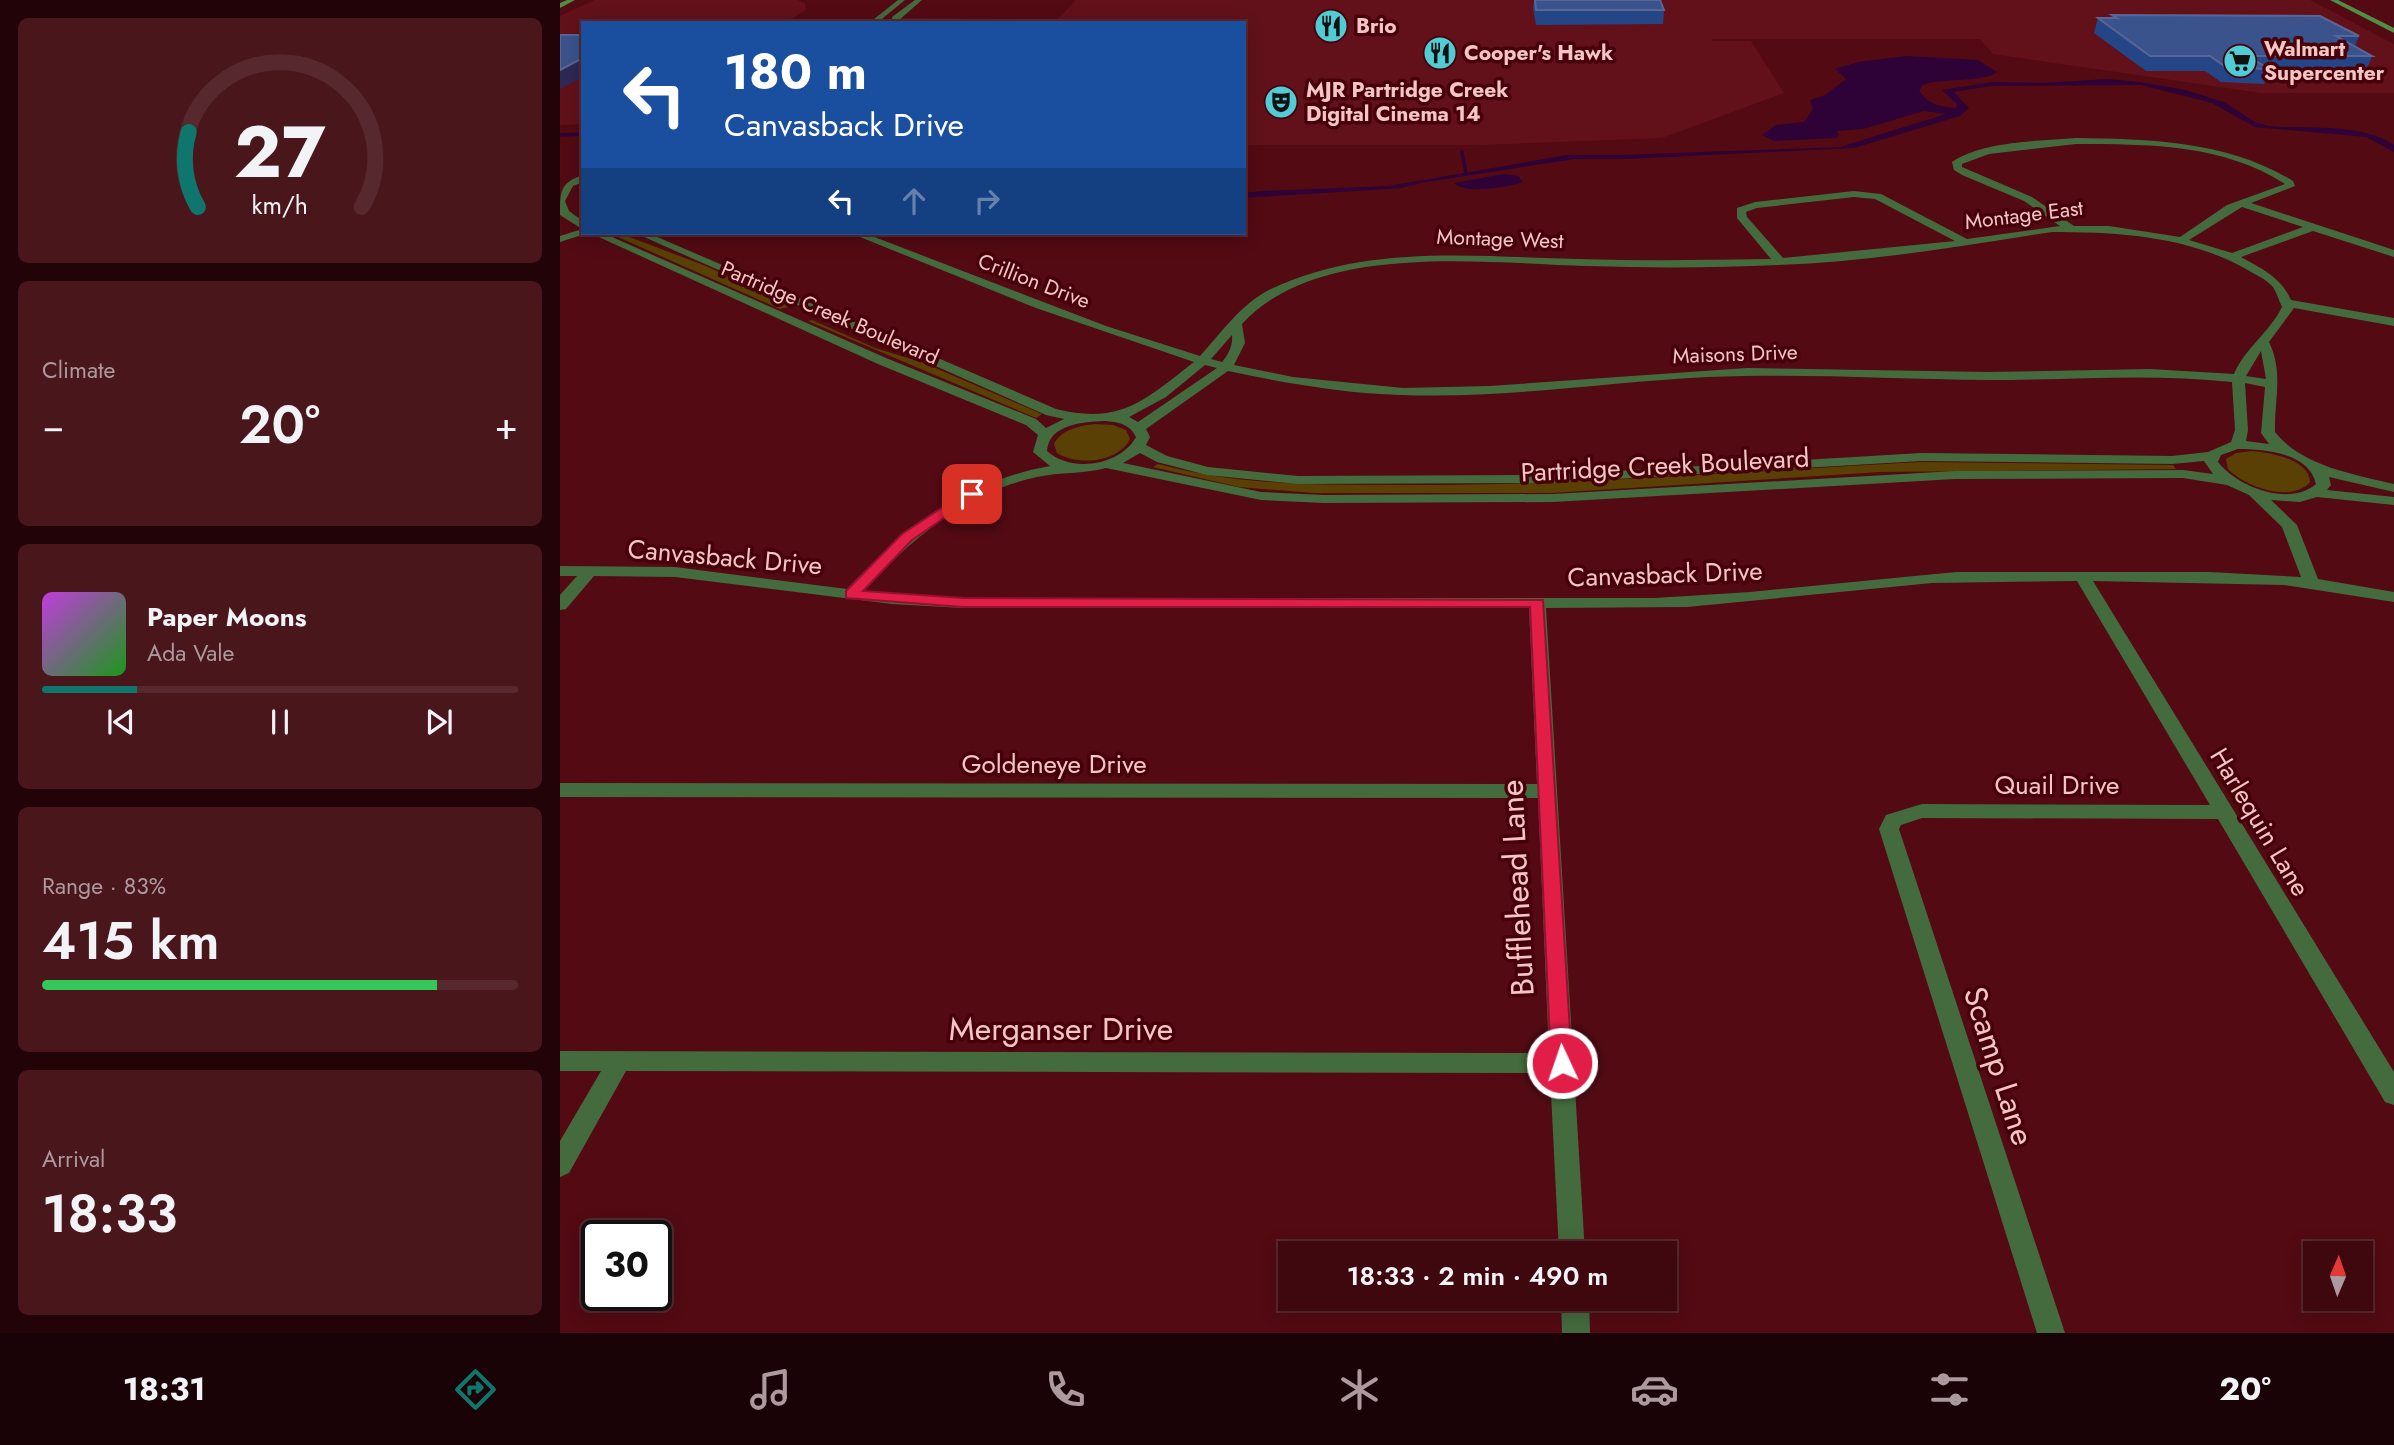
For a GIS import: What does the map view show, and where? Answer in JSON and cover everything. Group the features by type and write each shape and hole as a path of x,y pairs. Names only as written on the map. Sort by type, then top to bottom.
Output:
{"main road":[{"path":"560,6 572,0"},
{"path":"2333,0 2394,31"}],"street":[{"path":"875,21 902,0"},
{"path":"893,21 919,0"},
{"path":"2070,228 2028,200 1965,173 1957,168 1957,163 2023,144 2118,142 2182,146 2232,156 2290,183 2282,192 2231,207 2182,240"},
{"path":"581,179 569,184 560,201 565,213 581,225"},
{"path":"1780,262 1742,218 1741,210 1755,205 1854,194 1877,196 1897,204 1966,243"},
{"path":"2244,204 2394,254"},
{"path":"2232,257 2313,227"},
{"name":"Montage East","path":"1780,262 1966,243 2070,228 2129,231 2182,240 2232,257 2270,278 2280,288 2288,303"},
{"path":"560,239 581,233"},
{"name":"Partridge Creek Boulevard","path":"599,235 882,361 1031,422 1046,435"},
{"name":"Partridge Creek Boulevard","path":"645,235 1051,412 1080,419"},
{"name":"Crillion Drive","path":"860,235 1201,362"},
{"name":"Montage West","path":"1113,418 1149,402 1201,362 1258,302 1288,285 1331,270 1387,260 1439,257 1657,265 1780,262"},
{"path":"2394,321 2288,303 2286,314 2264,344 2250,353 2239,378 2237,403 2243,434 2237,445 2282,450 2319,470 2394,488"},
{"path":"1139,428 1187,397 1222,368 1238,348 1241,337 1237,326"},
{"path":"2264,344 2270,356 2273,384 2268,433 2282,450"},
{"name":"Maisons Drive","path":"1201,362 1222,368 1344,388 1434,392 1491,391 1670,375 1781,371 1987,376 2164,371 2273,384"},
{"path":"1005,478 1065,467 1106,464 1139,447 1143,437 1139,428 1113,418 1080,419 1046,435 1040,444 1040,453 1049,461 1065,467"},
{"name":"Partridge Creek Boulevard","path":"1139,447 1162,459 1207,471 1310,480 1537,479 1908,458 2179,460 2212,456 2220,449 2237,445"},
{"path":"851,594 907,537 930,520 1005,478 1040,453"},
{"path":"2212,456 2214,468 2229,481"},
{"name":"Partridge Creek Boulevard","path":"1106,464 1252,494 1324,499 1553,498 1943,475 2183,474 2229,481 2252,491"},
{"path":"2317,493 2325,480 2319,470"},
{"path":"2252,491 2301,497 2317,493 2347,494 2394,501"},
{"path":"2252,491 2289,525 2311,581"},
{"path":"2289,525 2301,497"},
{"name":"Canvasback Drive","path":"560,571 707,575 851,594 963,603 1690,602 1935,577 2082,576 2248,576 2311,581 2394,597"},
{"path":"560,605 590,571"},
{"name":"Harlequin Lane","path":"2082,576 2394,1094"},
{"name":"Bufflehead Lane","path":"1537,603 1571,1241"},
{"name":"Goldeneye Drive","path":"560,790 1547,791"},
{"name":"Quail Drive","path":"1894,820 1922,811 2223,812"},
{"name":"Scamp Lane","path":"1894,820 1889,829 1891,844 2051,1333"},
{"name":"Merganser Drive","path":"560,1061 1562,1063"},
{"path":"560,1165 619,1062"},
{"path":"1575,1311 1576,1333"}],"shaded area":[{"path":"595,0 797,0 805,3 806,10 788,21 581,21 581,124 560,125 560,16"},
{"path":"1076,0 2310,0 2394,44 2394,93 2261,93 1993,54 1980,39 1711,39 1751,41 1784,93 1662,138 1479,145 1246,145 1246,21 898,21 901,18 1058,19"},
{"path":"1907,56 1978,60 1997,72 1983,78 1923,85 1919,90 1926,99 1945,107 1956,108 1957,104 1942,90 1993,82 2042,83 2108,79 2140,82 2185,90 2224,102 2255,122 2268,126 2333,128 2365,133 2394,145 2394,152 2366,137 2255,127 2212,103 2141,85 1991,86 1954,92 1969,108 1960,116 1854,148 1574,159 1402,188 1246,198 1246,193 1262,191 1389,186 1567,155 1840,147 1946,114 1924,111 1863,129 1837,131 1839,136 1835,138 1774,141 1762,135 1776,125 1804,122 1813,109 1810,100 1825,95 1846,79 1835,69 1858,62"},
{"path":"1504,174 1518,176 1523,182 1477,189 1467,189 1454,183"},
{"path":"614,235 624,235 706,266 792,306 780,309"},
{"path":"812,320 875,348 924,363 1042,414 1036,418 808,321"},
{"path":"1113,425 1126,430 1130,439 1116,453 1096,460 1075,460 1057,453 1054,444 1062,435 1077,427"},
{"path":"2253,451 2279,456 2296,463 2308,474 2310,482 2291,492 2280,492 2256,486 2228,469 2226,459 2236,453"},
{"path":"1920,462 2173,465 2176,469 1880,472 1551,493 1314,493 1239,487 1153,467 1158,464 1190,472 1254,481 1416,485 1605,480"}],"building":[{"path":"1535,0 1660,0 1664,10 1536,10"},
{"path":"2112,15 2320,16 2359,36 2336,36 2372,56 2248,56 2269,69 2226,67 2210,56 2150,56 2098,18 2117,18"},
{"path":"560,35 581,35 581,59 560,70"}],"waterway":[{"path":"560,135 581,134"},
{"path":"1462,152 1466,174"}],"place":[{"name":"Brio","path":"1331,26"},
{"name":"Cooper's Hawk","path":"1440,53"},
{"name":"Walmart Supercenter","path":"2240,61"},
{"name":"MJR Partridge Creek Digital Cinema 14","path":"1281,102"}],"route":[{"path":"972,494 907,537 851,594 963,603 1537,603 1562,1063"}]}
